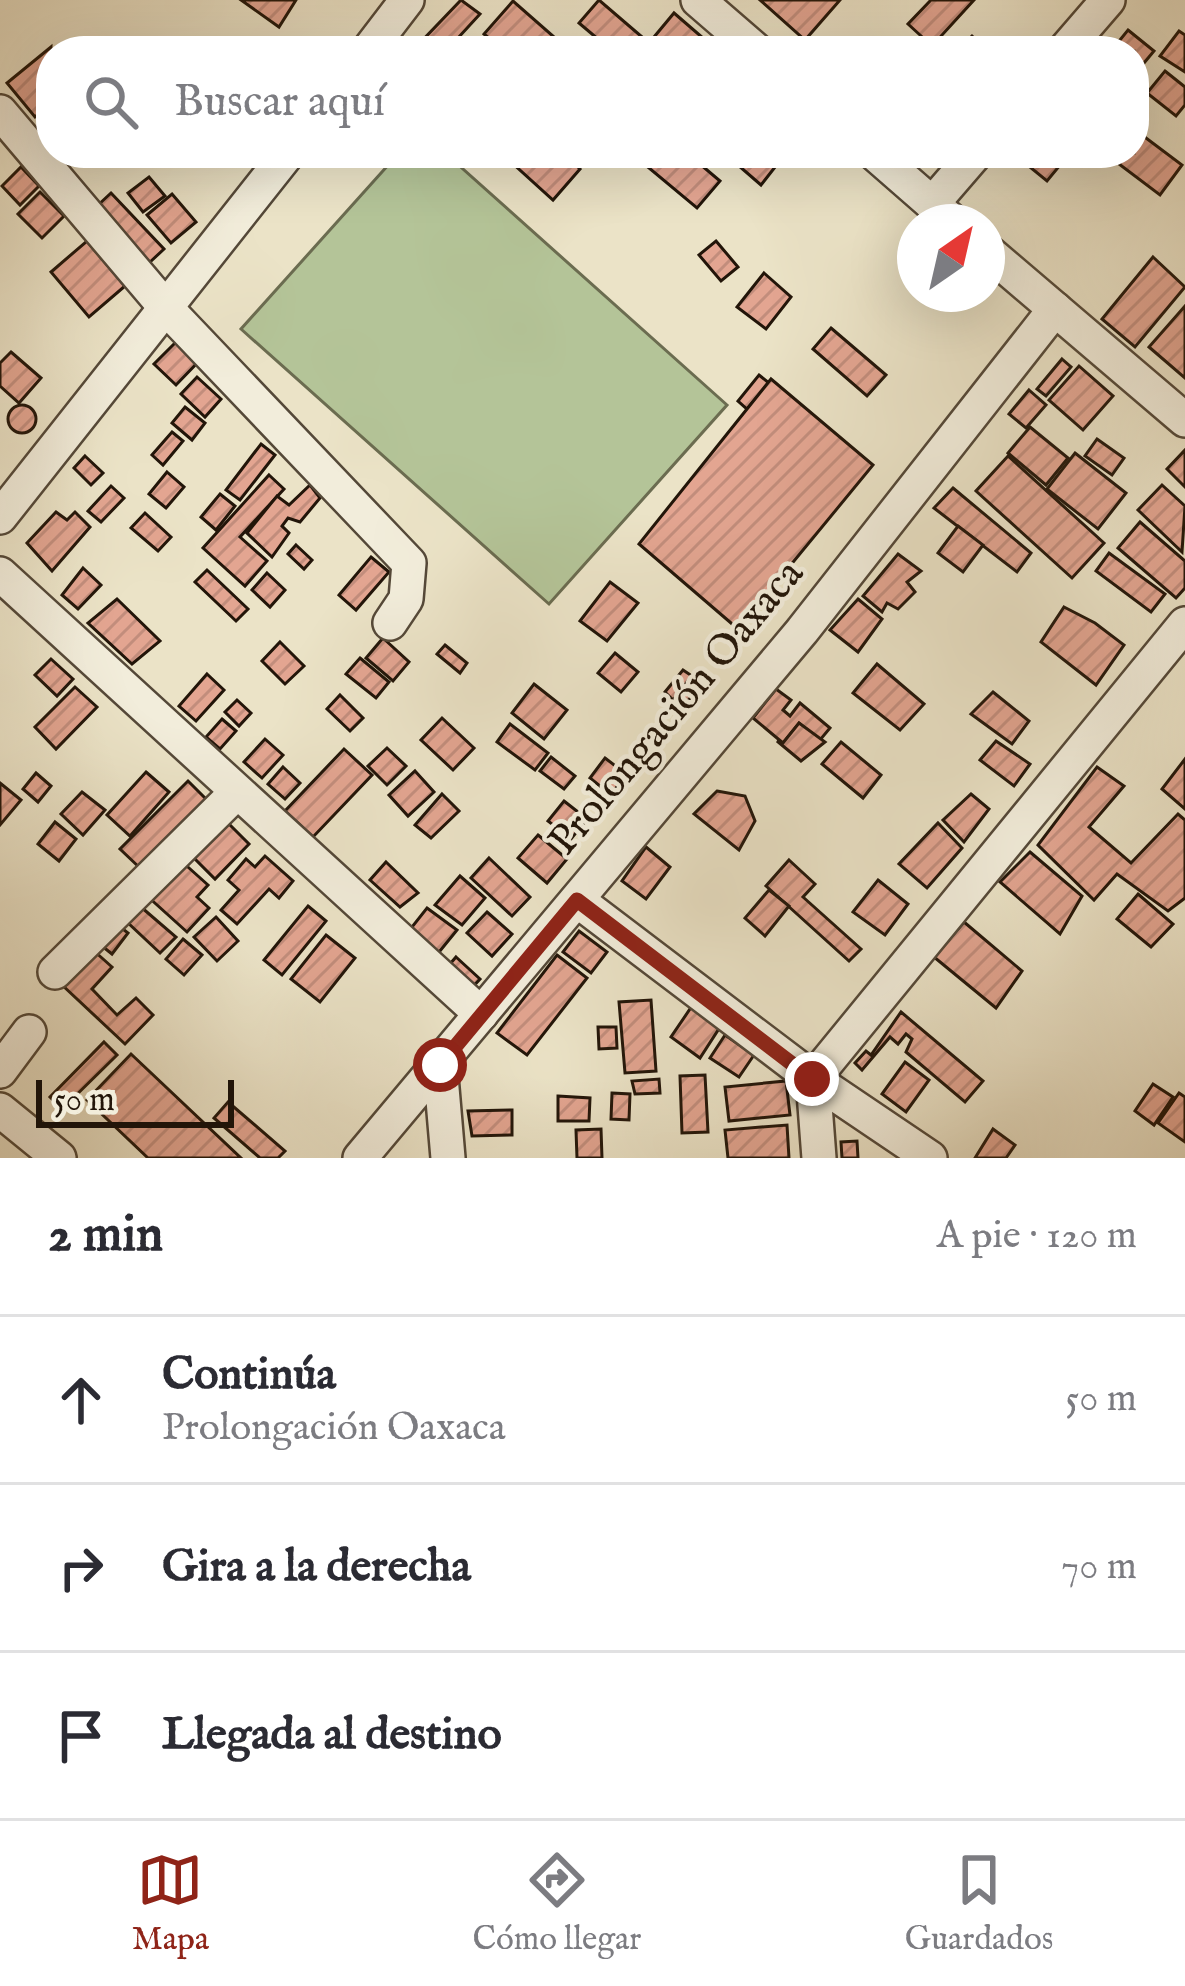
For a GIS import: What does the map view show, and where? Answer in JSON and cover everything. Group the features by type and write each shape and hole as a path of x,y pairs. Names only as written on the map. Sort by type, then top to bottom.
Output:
{"street":[{"path":"379,36 407,0"},
{"path":"1077,36 1108,0"},
{"path":"706,2 741,36"},
{"path":"0,112 36,155"},
{"path":"47,168 166,308 409,563 406,599 390,623"},
{"path":"0,517 276,168"},
{"path":"891,168 933,204"},
{"path":"948,204 968,168"},
{"path":"1005,266 1185,420"},
{"name":"Prolongación Oaxaca","path":"360,1158 802,631 1055,309"},
{"path":"0,574 482,1014"},
{"path":"819,1158 812,1079 1185,624"},
{"path":"55,972 236,793"},
{"path":"577,900 812,1079 930,1158"},
{"path":"0,1071 29,1031"},
{"path":"440,1065 448,1158"},
{"path":"0,1110 59,1158"}],"green space":[{"path":"386,168 462,168 727,405 549,604 241,329"}],"building":[{"path":"241,0 296,0 279,27"},
{"path":"461,0 480,14 460,36 427,36"},
{"path":"599,0 641,36 594,36 579,23"},
{"path":"760,0 840,0 808,36 800,36"},
{"path":"931,0 974,0 941,36 921,36 908,24"},
{"path":"513,1 553,36 486,36"},
{"path":"674,13 701,36 655,36"},
{"path":"1179,31 1185,35 1185,72 1160,56"},
{"path":"36,59 36,116 35,117 7,83"},
{"path":"1165,71 1185,87 1185,105 1176,116 1149,91"},
{"path":"1149,140 1182,165 1160,195 1124,168 1149,168"},
{"path":"21,167 39,186 20,205 2,186"},
{"path":"518,168 579,168 553,200"},
{"path":"649,168 705,168 720,181 697,208"},
{"path":"741,168 774,168 761,185"},
{"path":"1031,168 1058,168 1047,181"},
{"path":"149,177 165,196 143,212 128,193"},
{"path":"40,192 64,216 42,238 18,214"},
{"path":"111,193 164,249 149,263 96,207"},
{"path":"172,194 196,222 171,243 147,215"},
{"path":"87,241 125,286 89,317 51,272"},
{"path":"716,241 738,267 721,281 699,255"},
{"path":"1153,257 1185,287 1135,347 1102,319"},
{"path":"764,273 791,297 766,329 737,307"},
{"path":"1185,306 1185,378 1149,347"},
{"path":"831,328 886,375 867,396 813,349"},
{"path":"178,340 200,360 176,385 154,364"},
{"path":"11,352 41,378 19,403 0,386 0,363"},
{"path":"1062,359 1071,367 1046,396 1037,389"},
{"path":"1079,366 1113,396 1083,430 1049,400"},
{"path":"759,375 769,383 747,409 738,401"},
{"path":"197,377 221,399 205,417 181,394"},
{"path":"771,379 873,465 738,629 639,544"},
{"path":"1029,390 1046,405 1026,428 1009,414"},
{"path":"22,405 32,409 36,419 32,429 22,433 12,429 8,419 12,409"},
{"path":"185,407 205,423 192,440 172,423"},
{"path":"1030,427 1068,458 1046,485 1008,453"},
{"path":"172,432 183,441 163,465 152,455"},
{"path":"1097,439 1124,458 1112,475 1085,456"},
{"path":"261,444 275,455 240,500 226,490"},
{"path":"1185,450 1185,487 1167,469"},
{"path":"1075,453 1126,493 1098,529 1047,489"},
{"path":"85,456 103,473 91,485 74,468"},
{"path":"1008,456 1104,543 1072,578 976,491"},
{"path":"167,472 184,487 166,508 149,494"},
{"path":"269,475 284,489 240,537 267,561 245,586 203,548"},
{"path":"310,485 320,498 300,522 288,518 282,526 289,533 272,557 247,533 277,496 289,505"},
{"path":"1162,485 1185,506 1182,552 1138,510"},
{"path":"111,486 124,498 101,522 88,511"},
{"path":"953,488 1031,553 1017,572 934,508"},
{"path":"220,494 235,506 216,530 201,517"},
{"path":"56,512 67,520 75,512 90,527 52,571 27,543"},
{"path":"145,513 171,537 158,551 131,528"},
{"path":"1140,522 1185,561 1185,588 1176,598 1118,548"},
{"path":"958,526 983,545 963,572 938,553"},
{"path":"296,545 312,560 304,569 288,554"},
{"path":"1109,553 1165,594 1151,612 1096,571"},
{"path":"898,554 921,571 907,582 915,592 898,609 887,603 882,612 863,596"},
{"path":"371,557 389,572 356,610 339,595"},
{"path":"83,568 101,585 78,609 62,595"},
{"path":"207,570 248,609 236,621 195,582"},
{"path":"267,573 285,590 270,607 252,590"},
{"path":"610,582 638,603 607,641 580,621"},
{"path":"117,599 160,641 132,664 88,623"},
{"path":"858,599 882,619 858,652 830,630"},
{"path":"1064,607 1124,645 1096,685 1041,642"},
{"path":"383,638 409,662 393,681 366,658"},
{"path":"280,642 304,666 285,684 262,661"},
{"path":"445,645 467,663 460,673 437,654"},
{"path":"615,653 638,672 621,692 598,673"},
{"path":"360,658 389,682 376,698 346,674"},
{"path":"51,659 73,679 57,696 35,675"},
{"path":"877,664 924,704 900,730 853,693"},
{"path":"683,670 692,676 673,700 665,692"},
{"path":"697,672 706,678 684,706 676,699"},
{"path":"207,674 224,690 196,721 179,706"},
{"path":"534,684 567,710 544,739 512,713"},
{"path":"75,687 97,707 56,749 35,727"},
{"path":"776,689 791,700 783,710 790,716 800,703 830,728 820,740 799,723 783,743 753,718"},
{"path":"993,692 1029,721 1012,744 971,714"},
{"path":"340,695 363,718 350,731 327,709"},
{"path":"237,700 251,713 239,726 225,712"},
{"path":"442,718 474,748 453,770 421,740"},
{"path":"222,719 236,731 220,749 206,737"},
{"path":"799,723 825,742 801,761 777,741 783,743"},
{"path":"510,724 548,753 535,770 497,742"},
{"path":"265,739 283,755 262,778 244,762"},
{"path":"996,741 1030,764 1014,786 980,760"},
{"path":"841,742 881,775 863,798 822,764"},
{"path":"387,748 406,766 387,785 368,766"},
{"path":"344,749 372,775 313,837 285,811"},
{"path":"551,757 575,776 564,789 540,771"},
{"path":"605,758 626,774 611,795 590,778"},
{"path":"1185,759 1185,809 1162,789"},
{"path":"283,767 300,783 285,799 268,784"},
{"path":"1097,767 1124,786 1089,827 1131,863 1178,814 1185,820 1185,898 1168,911 1117,874 1094,900 1038,845"},
{"path":"415,771 434,792 408,816 389,795"},
{"path":"146,772 169,792 130,836 107,815"},
{"path":"36,773 51,786 38,802 23,789"},
{"path":"188,781 208,801 141,869 120,849"},
{"path":"0,783 21,800 0,825"},
{"path":"717,791 745,796 755,821 739,850 694,814"},
{"path":"82,792 105,810 83,835 61,814"},
{"path":"442,794 459,811 431,838 415,825"},
{"path":"971,794 989,809 964,842 943,820"},
{"path":"564,801 587,819 571,839 548,821"},
{"path":"224,819 249,844 215,879 190,854"},
{"path":"55,822 76,839 59,861 38,844"},
{"path":"938,823 962,848 927,888 899,864"},
{"path":"538,835 567,859 547,883 518,858"},
{"path":"646,847 670,867 646,899 622,881"},
{"path":"1030,852 1082,896 1060,934 1000,882"},
{"path":"265,856 293,881 279,898 269,889 237,924 221,910 239,890 228,880 246,859 255,867"},
{"path":"489,858 530,897 512,916 471,878"},
{"path":"179,859 208,885 197,897 209,908 187,932 146,895"},
{"path":"789,860 815,884 803,897 861,949 849,961 766,886"},
{"path":"386,862 418,893 400,907 370,880"},
{"path":"460,876 485,898 462,925 435,905"},
{"path":"878,880 908,904 885,935 853,912"},
{"path":"769,890 789,906 765,936 745,918"},
{"path":"1138,894 1173,924 1151,947 1117,919"},
{"path":"308,906 326,921 282,975 264,960"},
{"path":"141,907 176,937 160,953 126,921"},
{"path":"427,908 457,930 435,957 408,932"},
{"path":"487,912 512,934 492,956 467,933"},
{"path":"216,917 238,941 217,961 194,937"},
{"path":"114,922 128,933 112,954 97,942"},
{"path":"964,922 1022,971 996,1008 934,957"},
{"path":"579,931 607,952 591,973 563,952"},
{"path":"326,935 355,958 320,1002 291,979"},
{"path":"183,939 202,955 184,975 166,959"},
{"path":"93,950 112,967 92,989 117,1015 136,998 153,1015 125,1044 61,984"},
{"path":"557,955 587,978 527,1055 497,1033"},
{"path":"456,957 480,979 467,993 444,971"},
{"path":"651,1000 656,1071 625,1073 619,1002"},
{"path":"692,1006 720,1027 700,1058 671,1037"},
{"path":"901,1012 983,1081 965,1102 906,1052 912,1039 906,1034 898,1044 890,1037 862,1070 855,1063 866,1051 871,1055"},
{"path":"598,1027 616,1027 617,1048 599,1049"},
{"path":"725,1035 754,1055 739,1077 710,1058"},
{"path":"104,1042 117,1055 62,1109 50,1097"},
{"path":"131,1054 241,1158 148,1158 87,1100"},
{"path":"905,1062 929,1080 906,1112 882,1094"},
{"path":"705,1075 708,1132 682,1133 680,1076"},
{"path":"659,1079 660,1093 635,1094 632,1081"},
{"path":"786,1081 790,1115 729,1121 725,1087"},
{"path":"1153,1084 1173,1097 1154,1125 1135,1111"},
{"path":"612,1093 630,1094 629,1120 611,1119"},
{"path":"1179,1093 1185,1097 1185,1142 1158,1123"},
{"path":"558,1096 590,1098 589,1121 558,1121"},
{"path":"228,1102 285,1151 278,1158 260,1158 214,1118"},
{"path":"512,1110 512,1135 472,1136 468,1111"},
{"path":"787,1125 789,1158 728,1158 725,1130"},
{"path":"601,1129 602,1158 577,1158 576,1130"},
{"path":"993,1129 1015,1145 1006,1158 975,1158"},
{"path":"857,1141 858,1158 842,1158 841,1142"}],"route":[{"path":"440,1065 577,900 812,1079"}]}
